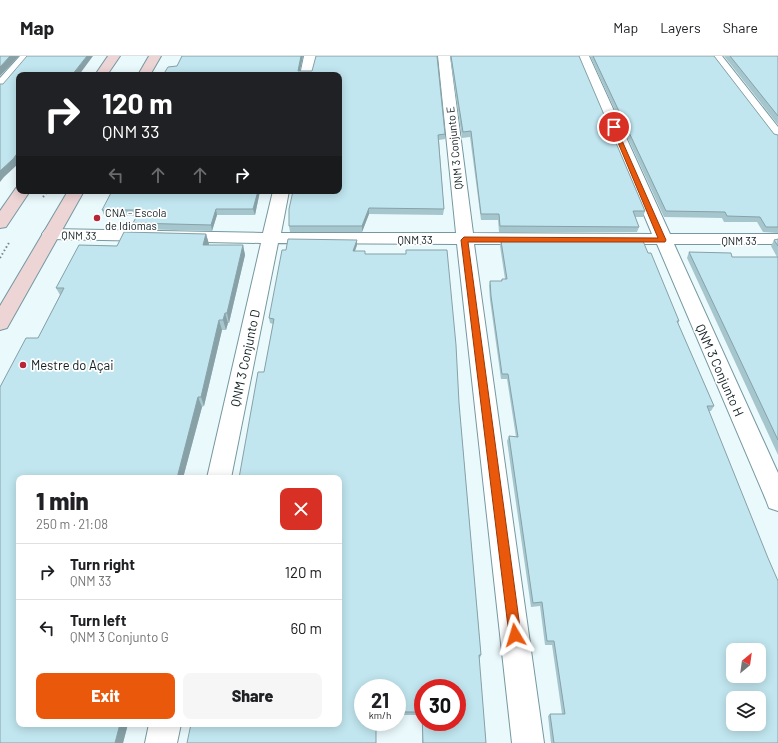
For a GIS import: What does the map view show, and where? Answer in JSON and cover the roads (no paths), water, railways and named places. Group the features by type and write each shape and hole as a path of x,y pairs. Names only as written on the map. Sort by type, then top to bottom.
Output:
{"main road":[{"path":"103,72 114,56"},
{"path":"143,72 144,60 146,56"},
{"path":"145,72 155,56"},
{"path":"0,223 20,194"},
{"path":"0,322 74,194"}],"street":[{"path":"0,86 27,56"},
{"path":"307,72 310,56"},
{"name":"QNM 3 Conjunto E","path":"444,56 464,240 528,743"},
{"name":"QNM 3 Conjunto H","path":"583,56 778,500"},
{"path":"716,56 778,136"},
{"name":"QNM 3 Conjunto D","path":"220,475 281,194"},
{"name":"QNM 33","path":"51,234 464,240 778,239"},
{"path":"161,743 164,727"}],"place":[{"name":"CNA - Escola de Idiomas","path":"97,218"},
{"name":"Mestre do Açai","path":"23,365"}]}
